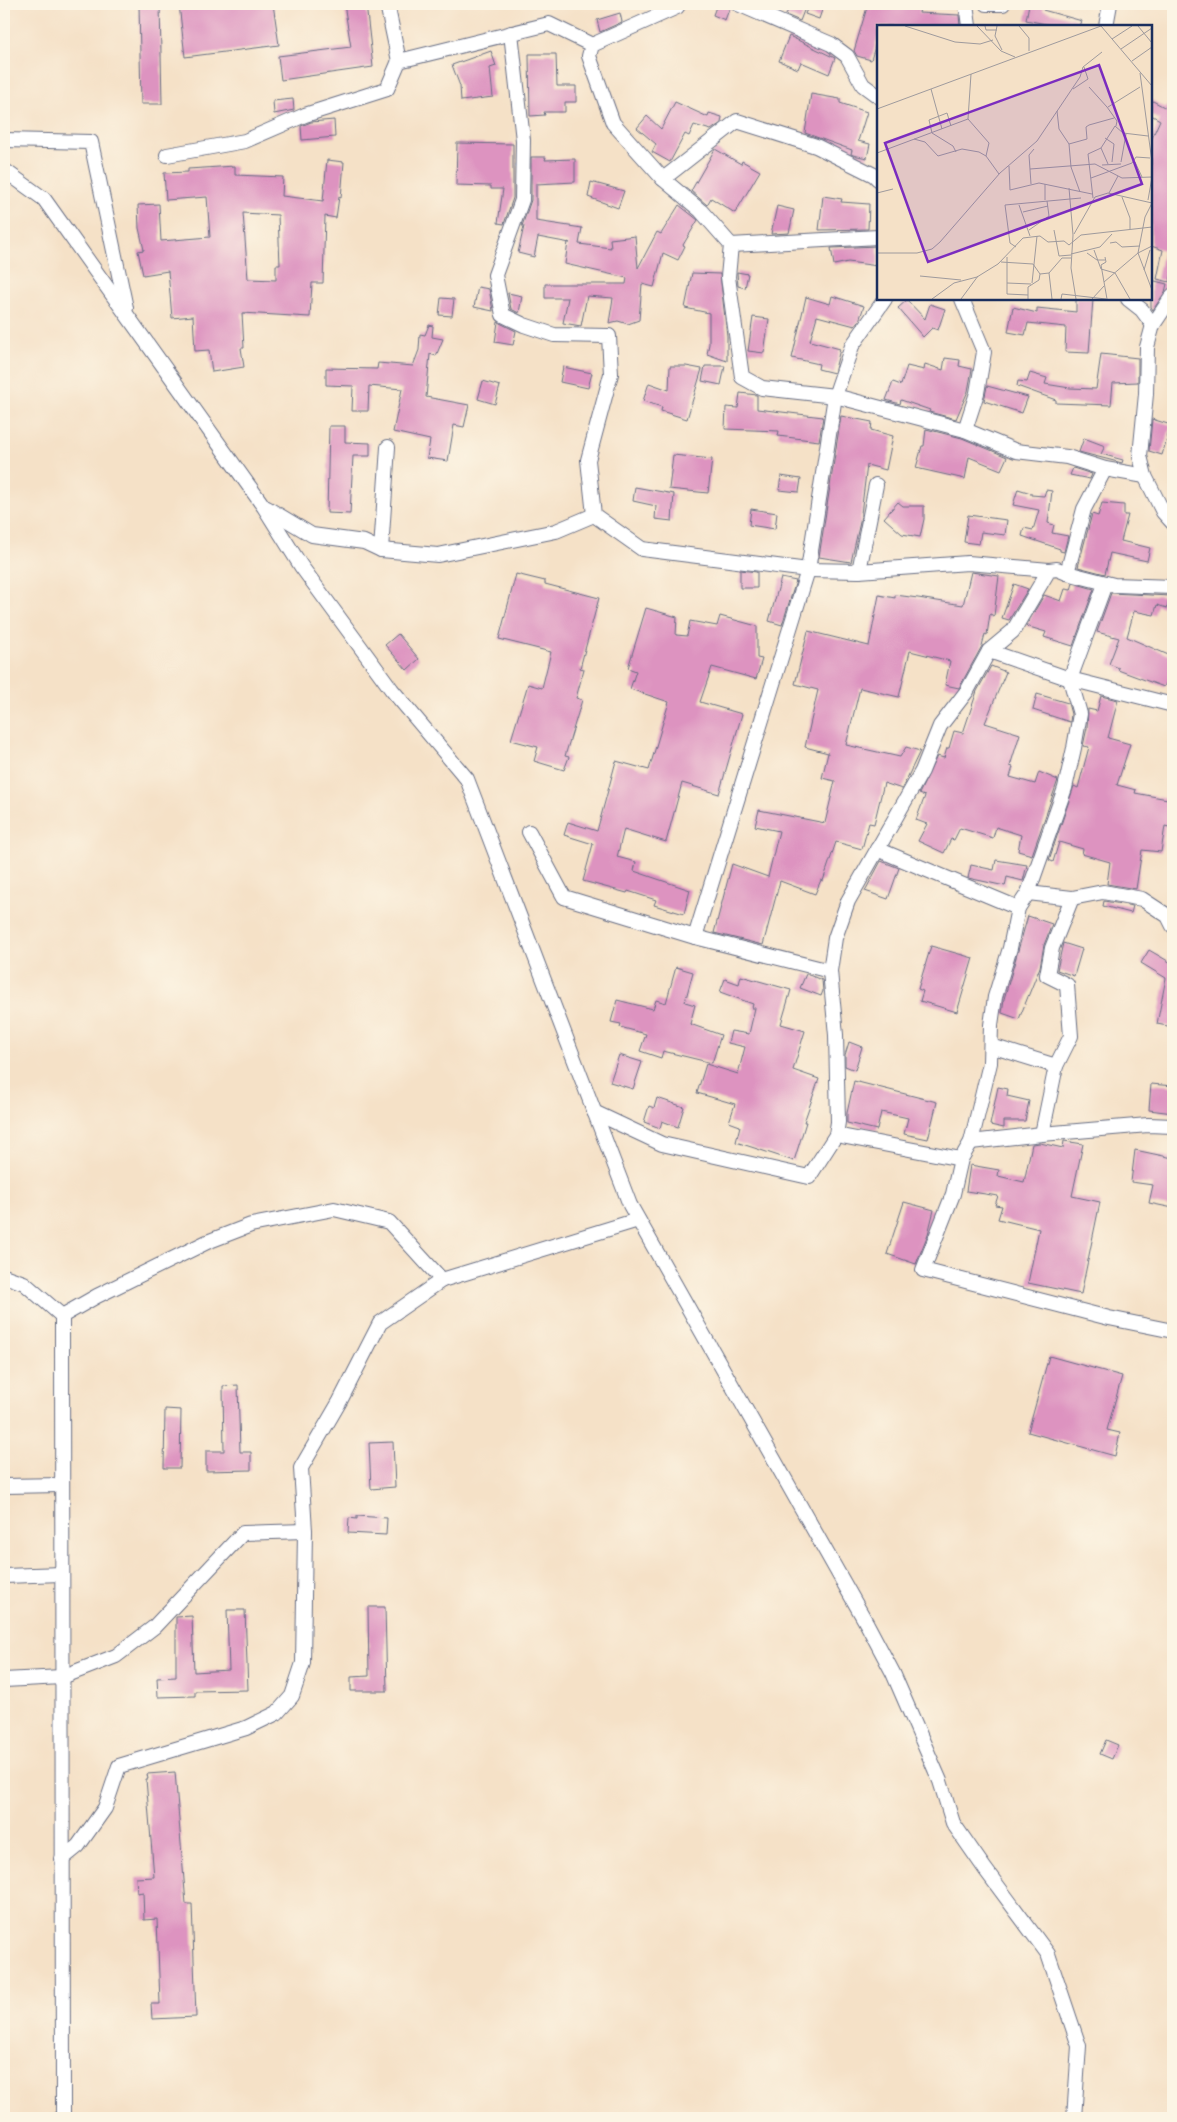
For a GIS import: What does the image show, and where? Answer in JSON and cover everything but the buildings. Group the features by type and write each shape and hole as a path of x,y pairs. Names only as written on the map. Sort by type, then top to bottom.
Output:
{"street":[{"path":"166,155 245,141 305,115 388,89 400,61 388,4"},
{"path":"400,61 549,24 592,45 655,17 679,4"},
{"path":"738,4 831,44 847,56 863,85 877,95"},
{"path":"966,4 969,25"},
{"path":"986,4 1003,4"},
{"path":"1106,25 1110,4"},
{"path":"511,33 523,140 522,200 495,275 503,314 524,325 554,335 609,336 611,374 588,460 594,515 642,549 808,570 859,571 968,563 1057,570 1105,584 1173,587"},
{"path":"592,45 589,56 613,122 663,179 701,211 731,245 728,277 742,377 762,388 835,396 965,430 1016,451 1067,457 1105,469 1145,476"},
{"path":"663,179 737,121 816,146 877,178"},
{"path":"4,140 91,142 128,314"},
{"path":"4,170 44,199 128,314 264,507 300,566 392,690 467,780 630,1205 893,1674 940,1781 953,1823 984,1869 1048,1954 1079,2046 1074,2118"},
{"path":"731,245 877,236"},
{"path":"1173,295 1153,325 1147,347 1146,394 1140,456 1145,476 1163,512 1173,524"},
{"path":"695,937 808,570 835,396 852,346 884,300"},
{"path":"962,300 984,352 977,393 965,430"},
{"path":"1129,300 1142,310 1153,325"},
{"path":"381,550 388,447"},
{"path":"1067,573 1084,508 1105,469"},
{"path":"859,571 876,484"},
{"path":"264,507 312,535 364,542 381,550 438,555 556,531 594,515"},
{"path":"594,1112 662,1144 809,1177 836,1135 838,1122 836,1035 830,971 835,938 848,901 922,771 940,726 967,691 989,651 1013,631 1049,570"},
{"path":"1105,584 1070,679 1080,714 1065,788 1028,892 1018,908 1010,948 995,998 991,1025 990,1063 971,1142 961,1159 953,1194 923,1270 1109,1318 1173,1332"},
{"path":"989,651 1070,679 1173,705"},
{"path":"529,832 564,898 695,937 830,971"},
{"path":"876,849 1018,908"},
{"path":"1028,892 1072,898 1104,892 1142,899 1168,916 1173,926"},
{"path":"1042,1134 1056,1066 1071,1036 1067,985 1047,975 1052,948 1072,898"},
{"path":"991,1046 1056,1066"},
{"path":"971,1142 1148,1125 1173,1126"},
{"path":"836,1135 961,1159"},
{"path":"62,1316 97,1296 208,1242 251,1225 334,1209 389,1222 442,1280"},
{"path":"62,1859 78,1846 105,1808 119,1766 246,1728 277,1713 292,1696 303,1663 305,1531 301,1468 340,1401 380,1323 442,1280 638,1220"},
{"path":"4,1276 24,1284 62,1316 63,2118"},
{"path":"4,1486 62,1485"},
{"path":"4,1680 62,1677 116,1656 154,1628 243,1533 305,1531"},
{"path":"4,1576 62,1574"}]}
